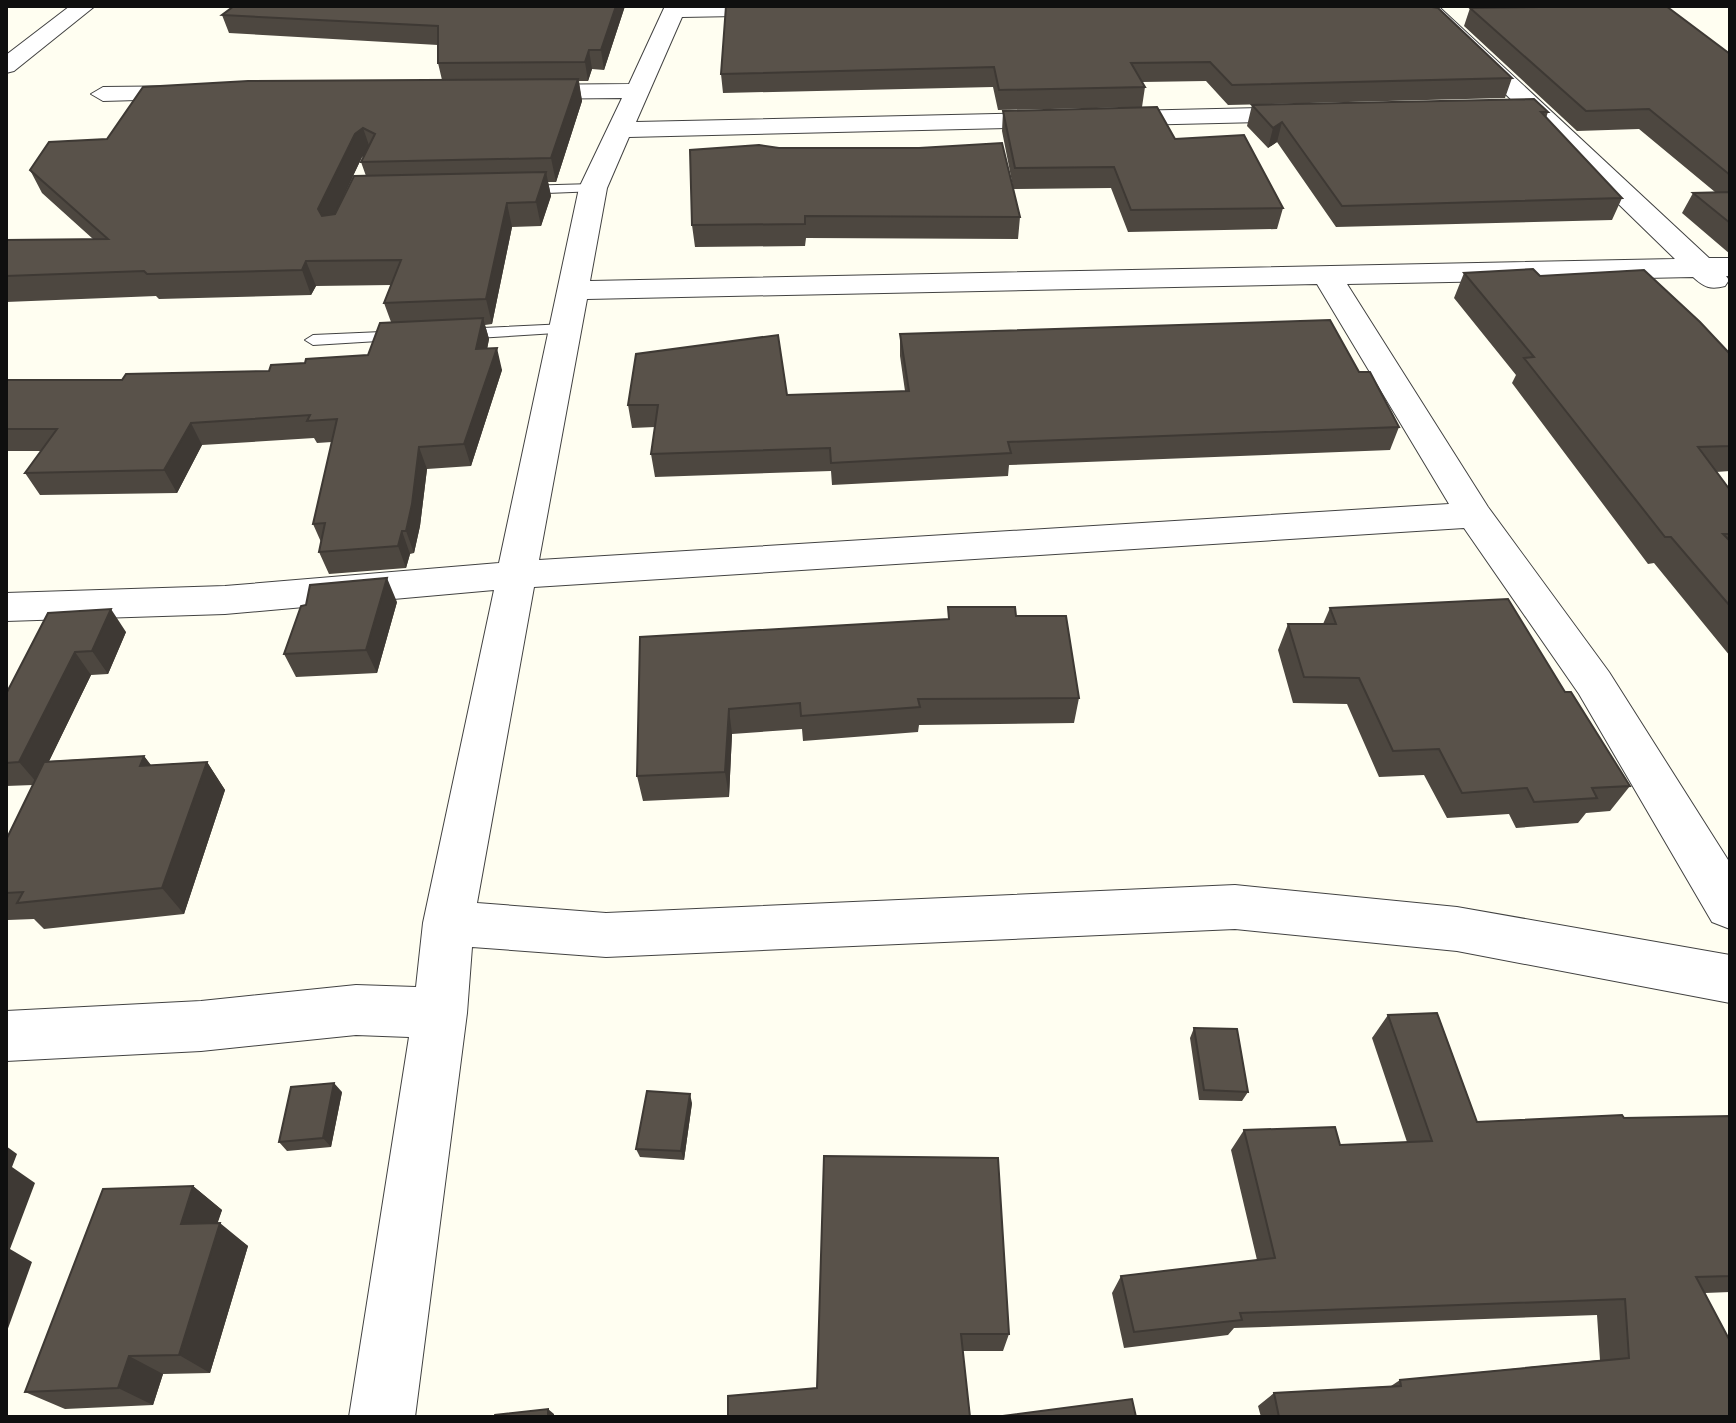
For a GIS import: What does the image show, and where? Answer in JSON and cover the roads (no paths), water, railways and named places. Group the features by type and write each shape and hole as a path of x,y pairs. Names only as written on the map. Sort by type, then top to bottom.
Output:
{"street":[{"path":"6,66 84,6"},
{"path":"1426,6 1533,108 1716,268 1730,295"},
{"path":"382,1417 440,1013 448,923 593,188 675,9 811,8"},
{"path":"497,92 635,91"},
{"path":"103,94 221,93"},
{"path":"1502,109 1533,108"},
{"path":"620,130 1326,113"},
{"path":"574,290 1716,268"},
{"path":"1328,277 1474,515 1594,683 1730,907"},
{"path":"6,607 225,600 516,575 1474,515"},
{"path":"448,923 606,935 1235,907 1457,929 1730,979"},
{"path":"6,1036 201,1026 356,1010 440,1013"}],"lane":[{"path":"498,190 593,188"},
{"path":"313,340 566,329"}]}
